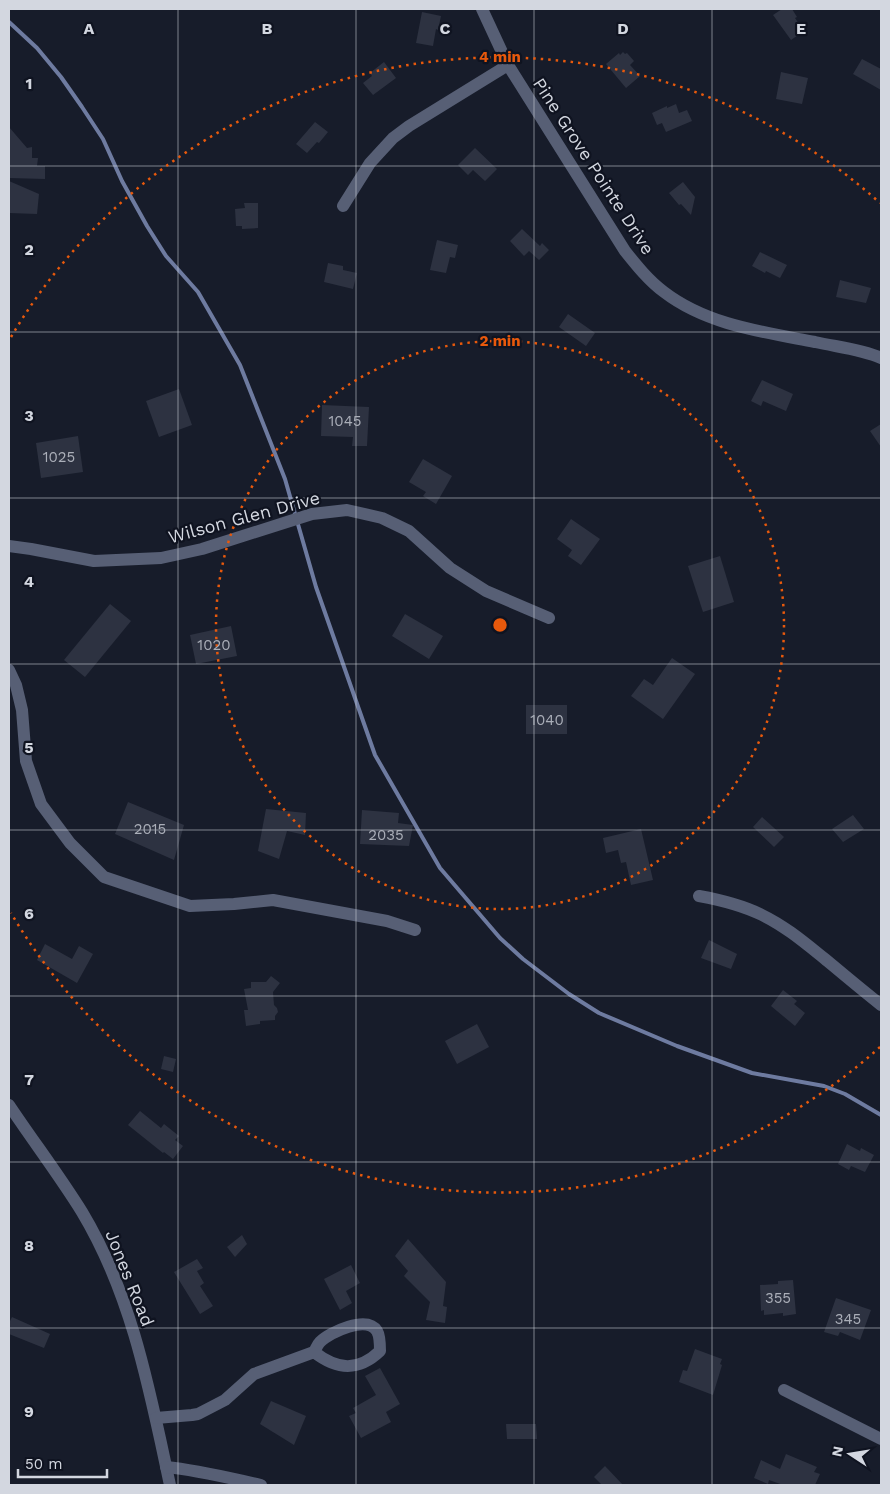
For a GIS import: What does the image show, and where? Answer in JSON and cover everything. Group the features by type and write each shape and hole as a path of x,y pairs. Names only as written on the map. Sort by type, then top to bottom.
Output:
{"street":[{"name":"Pine Grove Pointe Drive","path":"482,9 508,65 625,251 643,273 664,292 691,309 719,320 764,333 858,351 881,358"},
{"path":"343,206 370,163 393,138 409,126 508,65"},
{"name":"Wilson Glen Drive","path":"9,546 94,561 161,558 202,549 312,514 346,510 382,518 409,531 450,568 486,591 549,618"},
{"path":"9,670 16,685 22,710 26,761 41,804 70,843 104,877 190,906 273,900 387,921 415,930"},
{"path":"699,896 741,907 780,925 881,1005"},
{"name":"Jones Road","path":"9,1106 82,1213 105,1258 131,1323 156,1418 170,1485"},
{"path":"156,1418 198,1414 225,1400 254,1374 314,1352 319,1343 333,1332 360,1325 371,1326 378,1332 380,1351 371,1360 358,1366 336,1365 321,1358 314,1352"},
{"path":"784,1390 881,1439"},
{"path":"166,1467 184,1468 261,1485"}],"building":[{"path":"782,9 792,9 797,17 795,18 804,31 791,40 773,15"},
{"path":"422,12 441,16 433,46 416,43"},
{"path":"623,52 627,53 634,61 630,65 640,76 626,88 606,64"},
{"path":"862,59 881,69 881,90 853,74"},
{"path":"384,62 396,78 373,95 363,83 372,76 370,73"},
{"path":"781,72 808,78 802,104 776,99"},
{"path":"676,104 679,113 687,110 692,121 666,132 662,123 657,125 652,113"},
{"path":"315,122 328,132 307,153 296,144"},
{"path":"9,127 27,148 32,147 32,158 38,158 37,166 45,166 45,179 9,178"},
{"path":"475,148 497,169 485,181 473,170 468,175 458,165"},
{"path":"9,181 39,194 37,214 9,213"},
{"path":"683,182 695,197 691,215 669,193"},
{"path":"244,203 258,203 258,228 242,229 242,226 236,226 235,209 245,208"},
{"path":"522,229 540,246 542,243 549,250 539,260 529,251 524,256 510,241"},
{"path":"437,240 458,245 455,258 450,257 446,273 430,270"},
{"path":"760,252 787,265 780,278 752,266"},
{"path":"328,263 343,266 343,270 357,273 353,289 324,282"},
{"path":"840,280 871,288 866,303 836,297"},
{"path":"568,314 595,333 586,346 559,327"},
{"path":"762,380 793,394 786,411 763,401 761,406 751,401"},
{"path":"179,389 192,425 159,437 146,401"},
{"path":"322,405 369,407 367,446 352,446 353,437 321,436"},
{"path":"881,424 881,447 870,431"},
{"path":"78,436 83,472 41,478 36,443"},
{"path":"423,459 452,476 436,504 423,496 426,492 409,482"},
{"path":"571,519 600,539 581,565 568,556 572,550 557,539"},
{"path":"720,556 734,602 703,612 688,566"},
{"path":"110,604 131,621 85,677 64,660"},
{"path":"405,614 443,636 429,659 392,636"},
{"path":"231,626 237,656 196,664 190,635"},
{"path":"672,658 695,674 663,719 631,696 644,679 653,685"},
{"path":"526,705 567,705 567,734 526,734"},
{"path":"128,802 184,825 174,860 115,834"},
{"path":"266,809 306,813 305,835 287,831 279,859 258,851"},
{"path":"362,810 399,813 398,823 413,825 409,846 360,844"},
{"path":"853,815 864,829 843,842 832,829"},
{"path":"762,817 784,837 774,847 753,827"},
{"path":"641,829 653,880 631,885 626,862 621,863 618,850 606,853 603,838"},
{"path":"709,940 737,954 731,969 701,958"},
{"path":"45,944 72,959 79,946 93,954 77,983 37,960"},
{"path":"271,976 280,983 273,992 274,1005 278,1012 275,1020 260,1021 260,1024 246,1026 244,1010 248,1010 244,989 251,988 251,982 266,982"},
{"path":"783,990 797,1001 794,1004 805,1013 795,1026 771,1006"},
{"path":"477,1024 489,1047 457,1064 445,1041"},
{"path":"164,1056 176,1059 173,1072 161,1069"},
{"path":"140,1111 161,1128 164,1124 179,1136 175,1140 183,1146 173,1159 128,1125"},
{"path":"847,1144 860,1151 861,1148 874,1155 865,1172 851,1166 849,1170 838,1164"},
{"path":"242,1235 247,1244 235,1257 227,1247"},
{"path":"408,1239 446,1282 443,1306 447,1307 445,1323 426,1320 430,1302 404,1276 408,1271 395,1256"},
{"path":"197,1259 203,1268 197,1271 204,1283 200,1286 213,1306 200,1314 174,1272"},
{"path":"351,1265 360,1283 346,1291 352,1303 340,1310 324,1279"},
{"path":"793,1280 796,1314 783,1316 783,1313 764,1315 764,1310 761,1311 760,1285 778,1284 778,1281"},
{"path":"836,1298 871,1310 860,1340 840,1332 838,1336 824,1332"},
{"path":"12,1317 50,1334 44,1348 9,1334 9,1323"},
{"path":"695,1349 722,1359 713,1395 679,1382 683,1370 687,1371"},
{"path":"380,1368 400,1404 386,1412 391,1422 361,1438 349,1416 356,1413 353,1408 376,1395 365,1376"},
{"path":"271,1401 306,1416 294,1445 260,1424"},
{"path":"506,1424 536,1424 537,1439 507,1439"},
{"path":"786,1454 817,1467 814,1472 820,1474 815,1485 783,1485 769,1480 768,1484 754,1478 761,1460 780,1469"},
{"path":"605,1466 623,1485 602,1485 594,1477"}],"waterway":[{"path":"9,22 37,48 82,107 103,139 122,181 147,226 166,256 198,292 240,365 285,479 316,587 375,755 440,868 500,938 523,959 569,994 599,1013 677,1046 752,1073 824,1086 845,1094 881,1115"}]}
